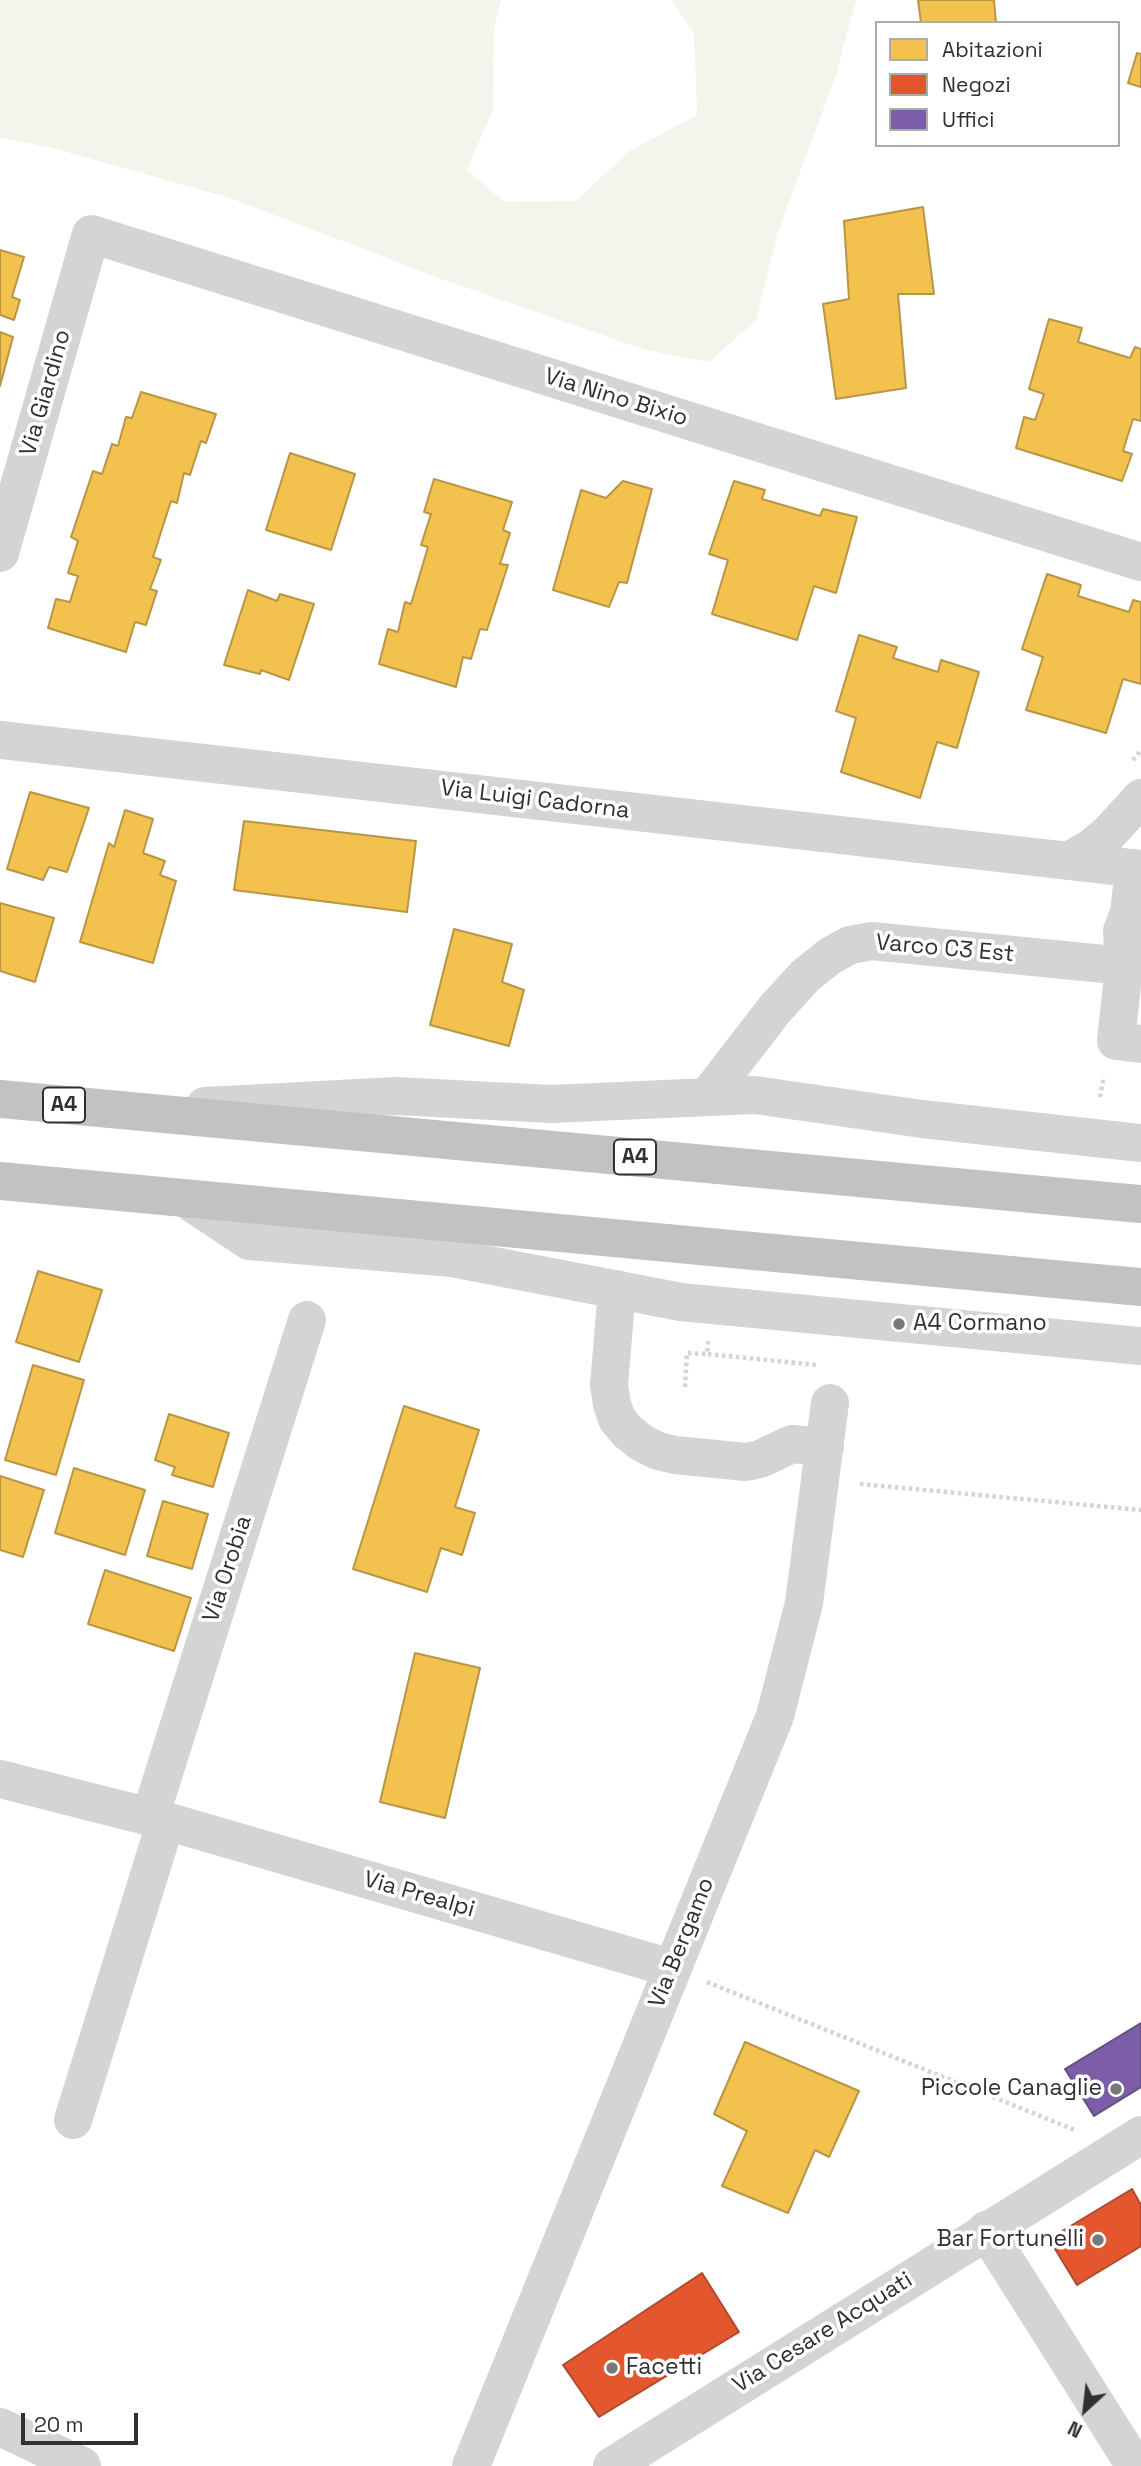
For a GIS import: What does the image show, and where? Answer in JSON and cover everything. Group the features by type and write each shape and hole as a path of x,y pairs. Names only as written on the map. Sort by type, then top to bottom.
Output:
{"highway":[{"name":"A4","path":"0,1099 1141,1204"},
{"path":"0,1181 1141,1287"}],"street":[{"name":"Via Giardino","path":"0,553 91,234"},
{"name":"Via Nino Bixio","path":"91,234 1141,562"},
{"name":"Via Luigi Cadorna","path":"0,740 984,853 1138,868"},
{"path":"1070,860 1108,834 1134,783"},
{"path":"1120,1054 1124,966 1122,931 1129,913 1138,868"},
{"name":"Varco C3 Est","path":"708,1097 775,1009 805,976 830,956 850,945 872,941 1124,966"},
{"path":"129,1110 396,1096 551,1104 755,1095 922,1119 1141,1143"},
{"path":"186,1199 249,1241 452,1258 681,1302 1141,1346"},
{"path":"617,1289 609,1385 612,1404 617,1419 642,1443 675,1455 746,1462 792,1444 825,1447"},
{"name":"Via Orobia","path":"158,1819 307,1320"},
{"name":"Via Bergamo","path":"471,2466 775,1716 804,1603 830,1403"},
{"name":"Via Prealpi","path":"0,1779 158,1819 671,1968"},
{"path":"74,2120 158,1819"},
{"name":"Via Cesare Acquati","path":"612,2466 986,2230 1131,2143"},
{"path":"986,2230 1135,2466"},
{"path":"0,2427 82,2466"}],"path":[{"path":"1134,783 1141,750"},
{"path":"1088,1096 1102,1098 1120,1054"},
{"path":"685,1387 687,1353 707,1354"},
{"path":"671,1968 1073,2129 1131,2143"}],"shaded area":[{"path":"0,0 501,0 494,27 493,109 467,170 504,202 576,201 629,151 697,115 694,33 671,0 856,0 836,75 778,232 756,320 709,362 646,350 447,281 230,198 49,147 0,138"}],"building: Abitazioni":[{"path":"918,0 994,0 996,21 921,21"},
{"path":"1137,53 1141,54 1141,87 1128,83"},
{"path":"923,207 934,294 898,294 906,388 836,399 823,304 849,299 844,221"},
{"path":"0,250 24,257 12,297 20,300 14,320 0,315"},
{"path":"1049,319 1082,328 1078,342 1130,358 1135,347 1141,349 1141,421 1133,419 1123,451 1132,454 1122,481 1016,448 1024,417 1035,420 1044,394 1029,389"},
{"path":"0,332 13,337 0,386"},
{"path":"141,392 216,414 206,443 201,441 190,475 184,473 177,503 171,501 153,557 161,560 150,589 157,591 146,625 135,622 126,652 48,628 56,599 70,602 78,576 68,573 78,541 71,537 93,471 102,474 112,444 118,446 126,417 132,418"},
{"path":"290,453 355,474 331,550 266,530"},
{"path":"434,479 512,502 503,530 510,533 500,564 508,565 487,630 480,629 471,659 463,657 456,687 379,664 388,629 398,632 405,602 411,604 428,547 421,545 431,514 424,512"},
{"path":"623,481 652,489 627,583 619,582 609,607 553,590 581,490 606,498"},
{"path":"734,481 765,490 762,499 820,516 823,509 857,517 836,593 814,586 797,640 712,614 728,560 709,554"},
{"path":"1047,574 1081,585 1078,596 1129,612 1133,600 1141,602 1141,684 1123,679 1106,733 1026,710 1043,657 1022,649"},
{"path":"248,590 277,601 280,594 314,604 289,680 261,670 260,674 224,665"},
{"path":"859,635 897,647 893,658 938,672 941,660 979,672 957,748 937,742 920,798 841,772 856,718 836,711"},
{"path":"30,792 89,808 67,872 49,867 43,880 7,869"},
{"path":"125,810 153,819 143,853 165,861 160,875 176,881 153,963 80,942 109,843 114,847"},
{"path":"244,821 416,841 407,912 234,890"},
{"path":"0,903 54,918 35,982 0,971"},
{"path":"454,929 512,944 502,982 524,990 509,1046 430,1025"},
{"path":"38,1271 102,1290 79,1362 16,1342"},
{"path":"33,1365 84,1380 56,1475 5,1460"},
{"path":"404,1406 479,1430 455,1507 475,1513 462,1555 441,1548 427,1592 353,1569"},
{"path":"169,1414 229,1433 213,1487 172,1475 175,1467 155,1460"},
{"path":"74,1468 145,1490 125,1555 55,1533"},
{"path":"0,1476 44,1490 23,1557 0,1550"},
{"path":"163,1501 208,1514 192,1569 147,1556"},
{"path":"105,1570 191,1598 174,1651 88,1624"},
{"path":"415,1653 480,1668 445,1818 380,1802"},
{"path":"745,2042 859,2091 829,2157 815,2150 788,2213 722,2186 747,2131 714,2114"}],"building: Negozi":[{"path":"1132,2189 1141,2205 1141,2246 1077,2285 1049,2239"},
{"path":"702,2273 739,2332 599,2417 563,2365"}],"building: Uffici":[{"path":"1141,2023 1141,2087 1094,2116 1065,2069"}],"place":[{"name":"A4 Cormano","path":"899,1324"},
{"name":"Piccole Canaglie","path":"1116,2089"},
{"name":"Bar Fortunelli","path":"1098,2240"},
{"name":"Facetti","path":"612,2368"}]}
